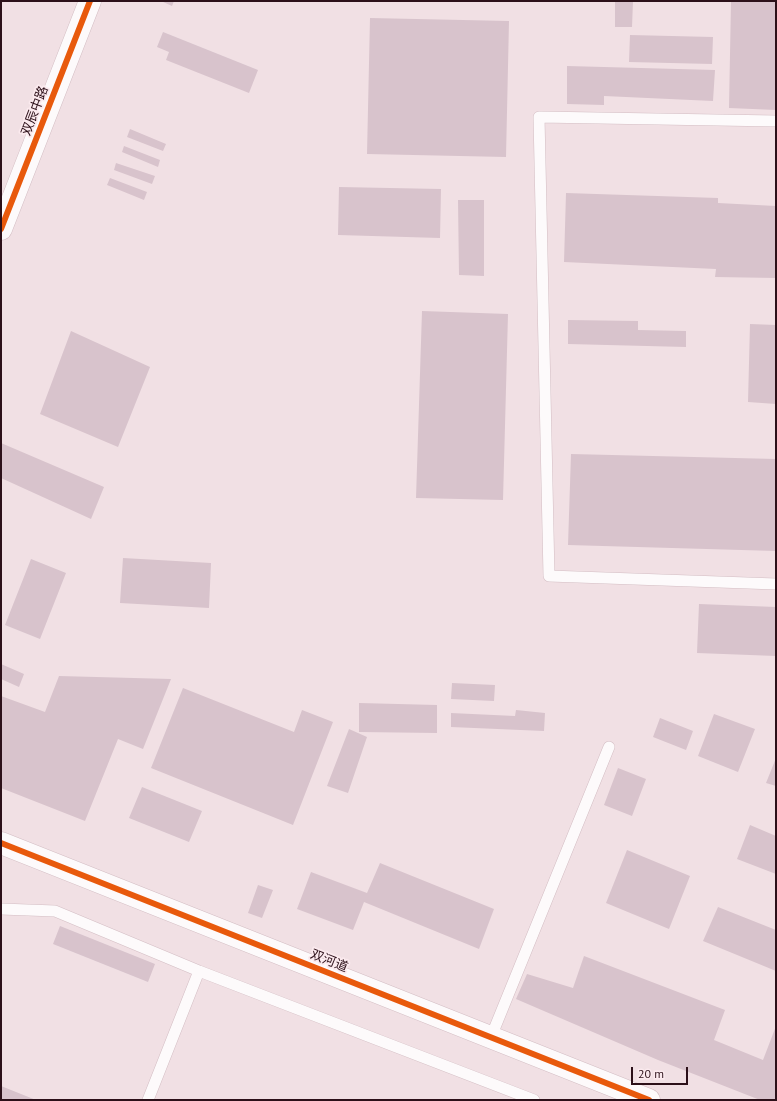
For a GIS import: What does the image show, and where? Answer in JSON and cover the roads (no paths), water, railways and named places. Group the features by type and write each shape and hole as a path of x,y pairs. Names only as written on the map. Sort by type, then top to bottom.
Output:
{"street":[{"name":"双辰中路","path":"1,229 90,1"},
{"name":"双河道","path":"1,843 649,1100"}],"lane":[{"path":"776,121 539,117 549,576 776,584"},
{"path":"491,1037 609,747"},
{"path":"1,908 56,911 199,971 534,1100"},
{"path":"148,1100 199,971"}]}
